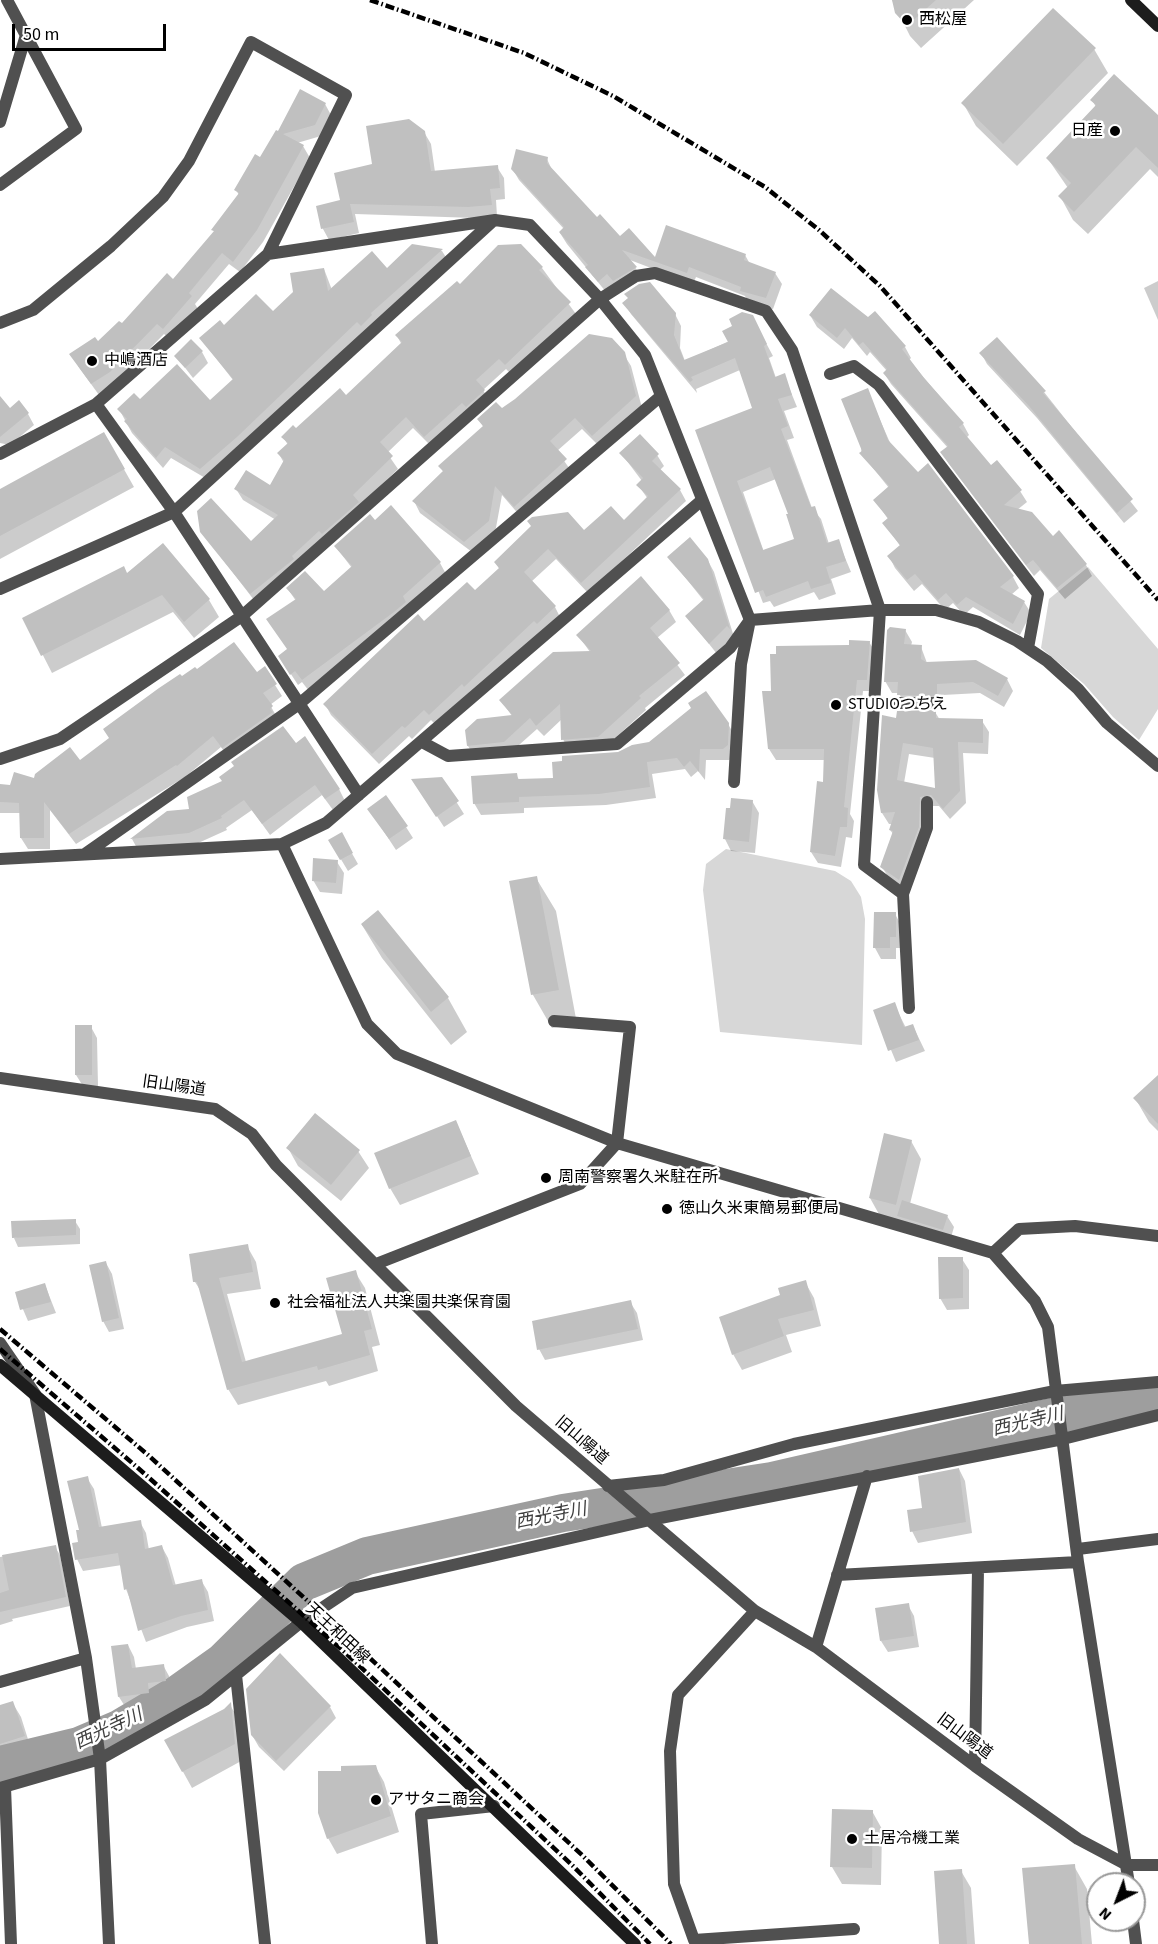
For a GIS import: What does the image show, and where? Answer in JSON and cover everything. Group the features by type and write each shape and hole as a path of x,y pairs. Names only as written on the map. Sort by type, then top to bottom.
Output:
{"street":[{"path":"0,185 76,129 7,0"},
{"path":"1131,0 1158,26"},
{"path":"0,122 26,34"},
{"path":"0,324 33,310 111,246 163,198 189,161 251,42 346,95 268,254 96,404 0,454"},
{"path":"268,254 495,220 530,225 600,299 645,355 750,620 741,664 734,782"},
{"path":"0,589 174,512 495,220"},
{"path":"0,759 60,739 242,616 600,299 636,276 655,273 766,311 792,350 880,610 864,865 903,894"},
{"path":"830,374 854,366 879,385 1038,594 1028,648"},
{"path":"84,855 299,704 661,396"},
{"path":"96,404 174,512 359,795"},
{"path":"0,859 282,844 326,822 702,500"},
{"path":"750,620 880,610 936,610 979,622 1028,648 1047,661 1078,689 1107,723 1158,766"},
{"path":"422,742 448,756 617,744 730,648 750,620"},
{"path":"874,703 933,703"},
{"path":"909,1008 903,894 927,828 927,802"},
{"path":"282,844 367,1024 397,1054 617,1143 993,1253 1035,1301 1048,1327 1078,1562 1128,1872"},
{"path":"376,1264 580,1184 617,1143 630,1027 554,1020"},
{"name":"旧山陽道","path":"0,1078 215,1109 252,1134 276,1165 516,1406 755,1611 816,1647 975,1766 1078,1839 1127,1865"},
{"path":"993,1253 1019,1229 1075,1226 1158,1236"},
{"path":"0,1343 35,1394 87,1658 100,1759 110,1944"},
{"name":"天王和田線","path":"0,1365 301,1622 635,1944"},
{"path":"608,1486 664,1480 794,1444 1055,1391 1158,1382"},
{"path":"11,1944 3,1788 100,1759 205,1700 301,1622 352,1588 650,1520 1063,1439 1158,1415"},
{"path":"816,1647 867,1476"},
{"path":"1078,1549 1158,1539"},
{"path":"837,1575 1078,1562"},
{"path":"975,1766 978,1568"},
{"path":"755,1611 678,1695 670,1751 674,1884 695,1942 854,1929"},
{"path":"0,1682 87,1658"},
{"path":"236,1675 265,1944"},
{"path":"432,1944 421,1814 494,1806"},
{"path":"1127,1865 1158,1865"}],"shaded area":[{"path":"1088,567 1158,649 1158,709 1139,740 1113,717 1084,684 1041,648 1049,599"},
{"path":"726,849 835,871 851,881 861,897 865,919 862,1045 720,1032 703,890 706,864"}],"building":[{"name":"西松屋","path":"892,0 936,0 907,26 895,13"},
{"path":"1053,8 1096,48 1003,144 961,103"},
{"name":"日産","path":"1114,74 1158,115 1158,168 1136,147 1074,212 1058,196 1071,183 1046,158 1096,105 1090,100"},
{"path":"300,89 326,103 315,125 283,134 304,145 257,230 233,262 222,253 189,293 192,296 163,329 157,324 110,372 91,384 69,354 95,337 98,341 119,321 122,323 167,273 173,279 214,231 211,230 239,193 234,190 255,154 260,157 276,130 278,131"},
{"path":"409,119 425,131 431,171 498,165 500,188 490,189 492,205 468,207 350,204 354,222 321,229 316,206 340,200 334,173 372,164 366,126"},
{"path":"516,149 548,157 547,163 597,217 600,214 620,236 629,228 655,257 666,225 746,254 744,260 776,272 766,298 740,291 741,287 689,267 687,273 622,250 637,267 613,281 607,274 598,282 585,267 588,265 559,232 564,227 511,169"},
{"path":"412,244 443,249 371,313 372,315 361,326 357,322 237,437 200,469 165,447 156,458 124,421 127,419 117,409 134,393 140,399 177,364 210,400 233,379 199,338 220,320 224,325 256,294 273,311 293,292 290,273 324,268 328,291 372,251 387,268"},
{"path":"521,244 543,267 539,270 571,302 505,365 499,359 476,380 485,390 466,407 462,403 424,437 406,417 380,442 393,456 353,495 359,502 322,534 319,531 292,556 294,559 250,594 200,532 197,511 211,498 251,541 278,515 234,489 246,470 270,485 284,460 277,453 288,443 281,437 293,425 296,428 340,388 346,395 402,342 395,335 457,281 460,284 498,245"},
{"path":"650,282 676,313 674,335 684,360 728,342 722,331 732,326 729,319 742,312 753,315 767,344 764,346 775,377 785,373 792,395 778,399 788,426 781,429 811,507 815,506 827,543 839,539 846,561 826,567 831,583 811,589 808,581 766,597 763,590 755,593 695,430 752,408 735,358 691,377 693,380 690,382 622,303 628,298 624,294 639,284","holes":["770,467 788,514 786,514 794,539 763,550 737,481"]},
{"path":"831,288 868,317 875,311 906,346 902,349 924,378 964,423 959,427 991,465 997,460 1022,490 1004,505 1032,512 1053,536 1059,530 1087,564 1057,588 1033,560 1026,565 940,452 948,446 883,373 887,369 863,342 859,345 845,328 837,338 809,315"},
{"path":"589,334 612,338 625,352 636,396 592,436 575,418 550,441 567,459 514,507 495,486 489,521 464,542 412,501 443,471 438,466 483,426 477,419 496,402 502,408 515,399"},
{"path":"997,337 1046,391 1043,393 1133,499 1117,513 1029,406 979,353"},
{"path":"191,339 203,351 185,368 174,356"},
{"path":"868,388 888,440 918,472 928,463 1014,576 1000,587 1025,601 1013,624 966,597 957,605 946,593 938,600 915,574 907,580 887,556 900,545 882,523 888,518 873,500 889,486 859,453 862,451 841,399"},
{"path":"0,396 10,408 19,400 29,413 0,437"},
{"path":"104,432 125,469 0,536 0,489"},
{"path":"640,434 659,454 652,461 681,489 581,583 548,549 524,572 556,606 537,624 534,621 464,687 462,684 429,715 424,710 405,728 402,726 372,754 323,704 418,614 424,621 467,582 475,590 499,568 494,562 531,526 527,521 532,517 568,512 584,530 611,506 624,520 648,496 636,485 643,478 619,453"},
{"path":"391,505 441,562 403,596 406,602 394,612 302,680 295,671 290,675 278,656 287,649 266,619 296,599 286,588 305,571 324,591 352,566 334,546 370,514 375,520"},
{"path":"690,537 708,559 730,629 727,626 709,644 685,616 704,599 667,557"},
{"path":"163,543 210,599 184,622 162,595 41,656 22,618 124,566 127,573"},
{"path":"641,576 670,610 650,628 680,663 639,696 641,698 598,737 561,740 560,704 536,726 530,718 504,742 467,746 465,730 477,719 512,715 499,700 553,652 591,651 576,635"},
{"path":"890,627 906,629 904,644 922,645 921,659 926,662 976,660 1008,678 998,696 973,682 937,684 937,696 897,695 898,682 884,682 887,630"},
{"path":"849,640 870,641 867,680 857,680 844,807 848,808 847,827 840,827 835,856 810,852 817,781 823,782 824,749 768,749 762,691 771,691 770,654 776,654 776,646 849,645"},
{"path":"234,642 257,672 265,666 277,684 263,693 273,706 270,709 273,712 222,748 213,736 177,766 69,834 44,802 44,838 20,838 19,803 0,802 0,784 10,785 14,772 34,778 35,774 70,747 80,760 109,738 103,729 180,674 182,676 195,667 197,669"},
{"path":"706,691 729,723 728,745 723,749 700,749 699,772 690,761 684,767 677,758 647,762 650,787 599,794 519,797 519,802 473,804 471,776 517,773 518,779 553,778 552,762 562,761 562,756 618,752 632,745 649,742 691,708 688,703"},
{"path":"936,710 936,718 983,719 983,743 958,742 960,791 943,809 931,795 920,797 919,827 899,880 880,867 893,831 889,830 895,812 881,813 877,790 882,715 896,718 897,711","holes":["903,743 933,748 935,788 897,780"]},
{"path":"283,726 296,743 305,736 340,789 325,799 315,785 262,824 244,800 221,816 222,818 189,833 130,839 167,811 189,809 187,797 222,781 219,777 234,766 231,762"},
{"path":"442,777 459,801 436,817 411,779"},
{"path":"386,795 408,826 389,839 367,809"},
{"path":"731,798 753,800 749,842 723,839 726,808 730,808"},
{"path":"342,832 353,853 340,860 328,840"},
{"path":"313,858 338,860 336,883 312,881"},
{"path":"537,876 559,990 531,995 509,881"},
{"path":"378,910 449,997 431,1012 361,924"},
{"path":"874,912 896,912 896,937 890,937 890,948 873,948"},
{"path":"895,1002 904,1027 913,1024 919,1040 888,1051 873,1010"},
{"path":"75,1025 92,1025 92,1075 75,1075"},
{"path":"1158,1075 1158,1124 1133,1098"},
{"path":"315,1113 360,1150 331,1185 286,1148"},
{"path":"456,1120 471,1156 389,1189 374,1153"},
{"path":"884,1133 912,1140 896,1205 869,1198"},
{"path":"902,1200 948,1215 943,1230 897,1216"},
{"path":"76,1219 76,1235 12,1238 11,1221"},
{"path":"248,1244 253,1272 219,1278 242,1362 342,1334 326,1278 356,1270 372,1329 364,1331 370,1355 318,1370 317,1366 227,1390 197,1282 193,1282 189,1254"},
{"path":"938,1257 963,1257 963,1298 939,1299"},
{"path":"106,1261 119,1318 102,1322 89,1265"},
{"path":"806,1280 814,1310 778,1319 784,1336 732,1355 719,1317 780,1295 778,1288"},
{"path":"45,1283 51,1302 20,1310 15,1292"},
{"path":"631,1300 638,1329 537,1350 532,1321"},
{"path":"959,1468 966,1522 910,1532 907,1510 922,1508 918,1476"},
{"path":"88,1476 99,1527 141,1520 145,1549 162,1545 173,1585 202,1579 208,1610 181,1616 138,1631 127,1589 124,1590 118,1553 75,1560 72,1543 78,1542 76,1530 79,1530 67,1481"},
{"path":"56,1545 66,1597 0,1612 0,1593 9,1590 2,1555"},
{"path":"909,1603 914,1636 880,1641 875,1608"},
{"path":"128,1644 132,1668 164,1664 166,1681 148,1683 149,1693 118,1697 111,1646"},
{"path":"280,1653 331,1706 276,1761 251,1735 246,1689"},
{"path":"13,1701 25,1736 0,1744 0,1705"},
{"path":"231,1702 235,1744 182,1772 164,1740 224,1709"},
{"path":"376,1765 391,1816 327,1839 318,1813 318,1771 341,1771 341,1766"},
{"name":"土居冷機工業","path":"832,1809 873,1810 872,1868 830,1867"},
{"path":"1075,1864 1082,1944 1029,1944 1022,1868"},
{"path":"962,1869 967,1944 939,1944 934,1871"}],"waterway":[{"name":"西光寺川","path":"0,1765 79,1746 119,1729 178,1694 223,1662 304,1582 367,1556 563,1513 772,1481 1134,1398 1158,1397"}],"railway":[{"path":"370,0 524,53 613,96 765,187 819,230 880,286 1158,600"},
{"path":"0,1329 148,1455 359,1648 582,1855 671,1944"},
{"path":"0,1349 138,1468 350,1657 573,1866 650,1944"}],"place":[{"name":"西松屋","path":"907,20"},
{"name":"日産","path":"1115,131"},
{"name":"中嶋酒店","path":"92,361"},
{"name":"STUDIOつちえ","path":"836,705"},
{"name":"周南警察署久米駐在所","path":"546,1178"},
{"name":"徳山久米東簡易郵便局","path":"667,1209"},
{"name":"社会福祉法人共楽園共楽保育園","path":"275,1303"},
{"name":"アサタニ商会","path":"376,1800"},
{"name":"土居冷機工業","path":"852,1839"}]}
